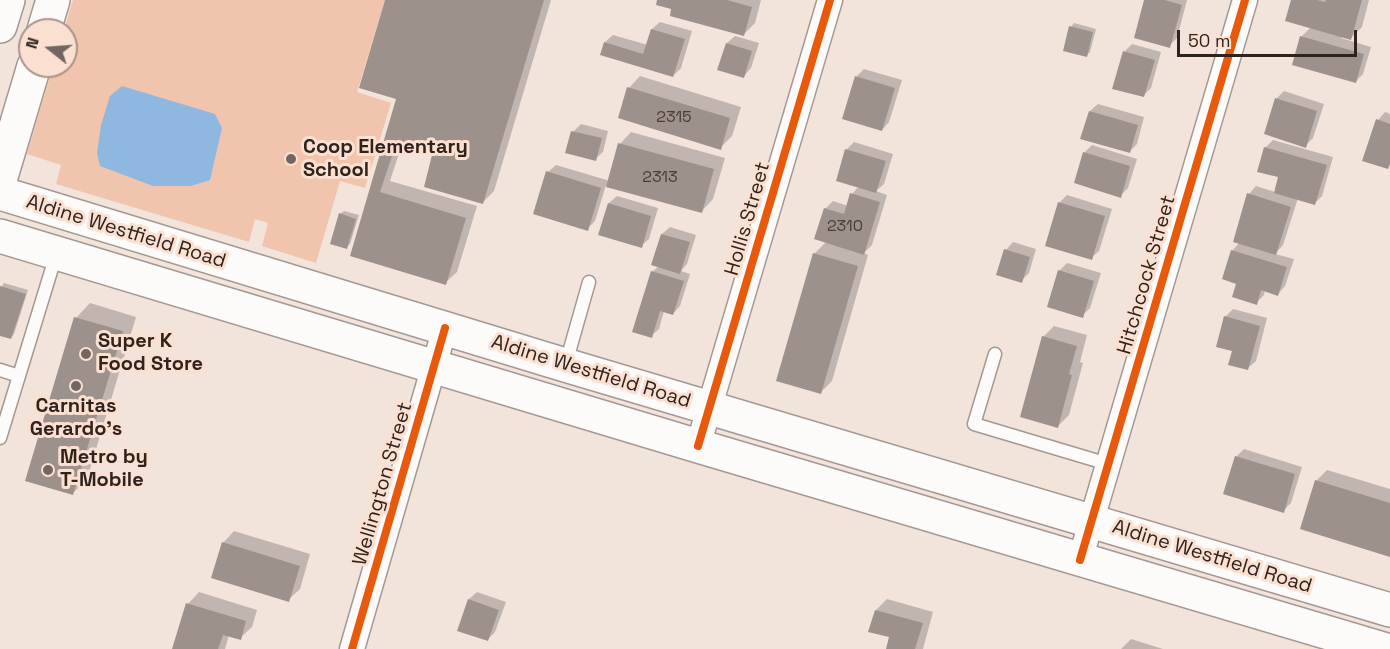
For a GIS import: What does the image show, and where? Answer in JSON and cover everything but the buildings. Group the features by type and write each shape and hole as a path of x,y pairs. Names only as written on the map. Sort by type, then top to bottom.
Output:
{"main road":[{"path":"0,26 8,0"},
{"path":"48,18 53,0"},
{"path":"0,180 30,78"},
{"name":"Aldine Westfield Road","path":"0,194 1390,610"},
{"name":"Aldine Westfield Road","path":"0,236 698,447 1383,649"},
{"path":"871,498 882,459"}],"street":[{"name":"Hollis Street","path":"698,447 830,0"},
{"name":"Hitchcock Street","path":"1080,560 1245,0"},
{"name":"Wellington Street","path":"351,649 445,328"}],"lane":[{"path":"0,438 56,253"},
{"path":"566,364 589,282"},
{"path":"995,354 974,424 1108,464"},
{"path":"0,370 19,376"}],"shaded area":[{"path":"73,0 385,0 357,92 391,103 365,188 340,181 316,263 262,246 268,223 255,219 249,242 56,184 61,165 27,154 49,78 78,78 78,18 68,18"}],"water":[{"path":"122,86 215,114 222,128 210,180 191,186 153,186 100,166 97,153 101,125 110,96"}],"cycle path":[{"path":"698,446 830,0"},
{"path":"1080,560 1245,0"},
{"path":"352,649 445,328"}],"place":[{"name":"Coop Elementary School","path":"291,159"},
{"name":"Super K Food Store","path":"86,354"},
{"name":"Carnitas Gerardo's","path":"76,386"},
{"name":"Metro by T-Mobile","path":"48,470"}]}
